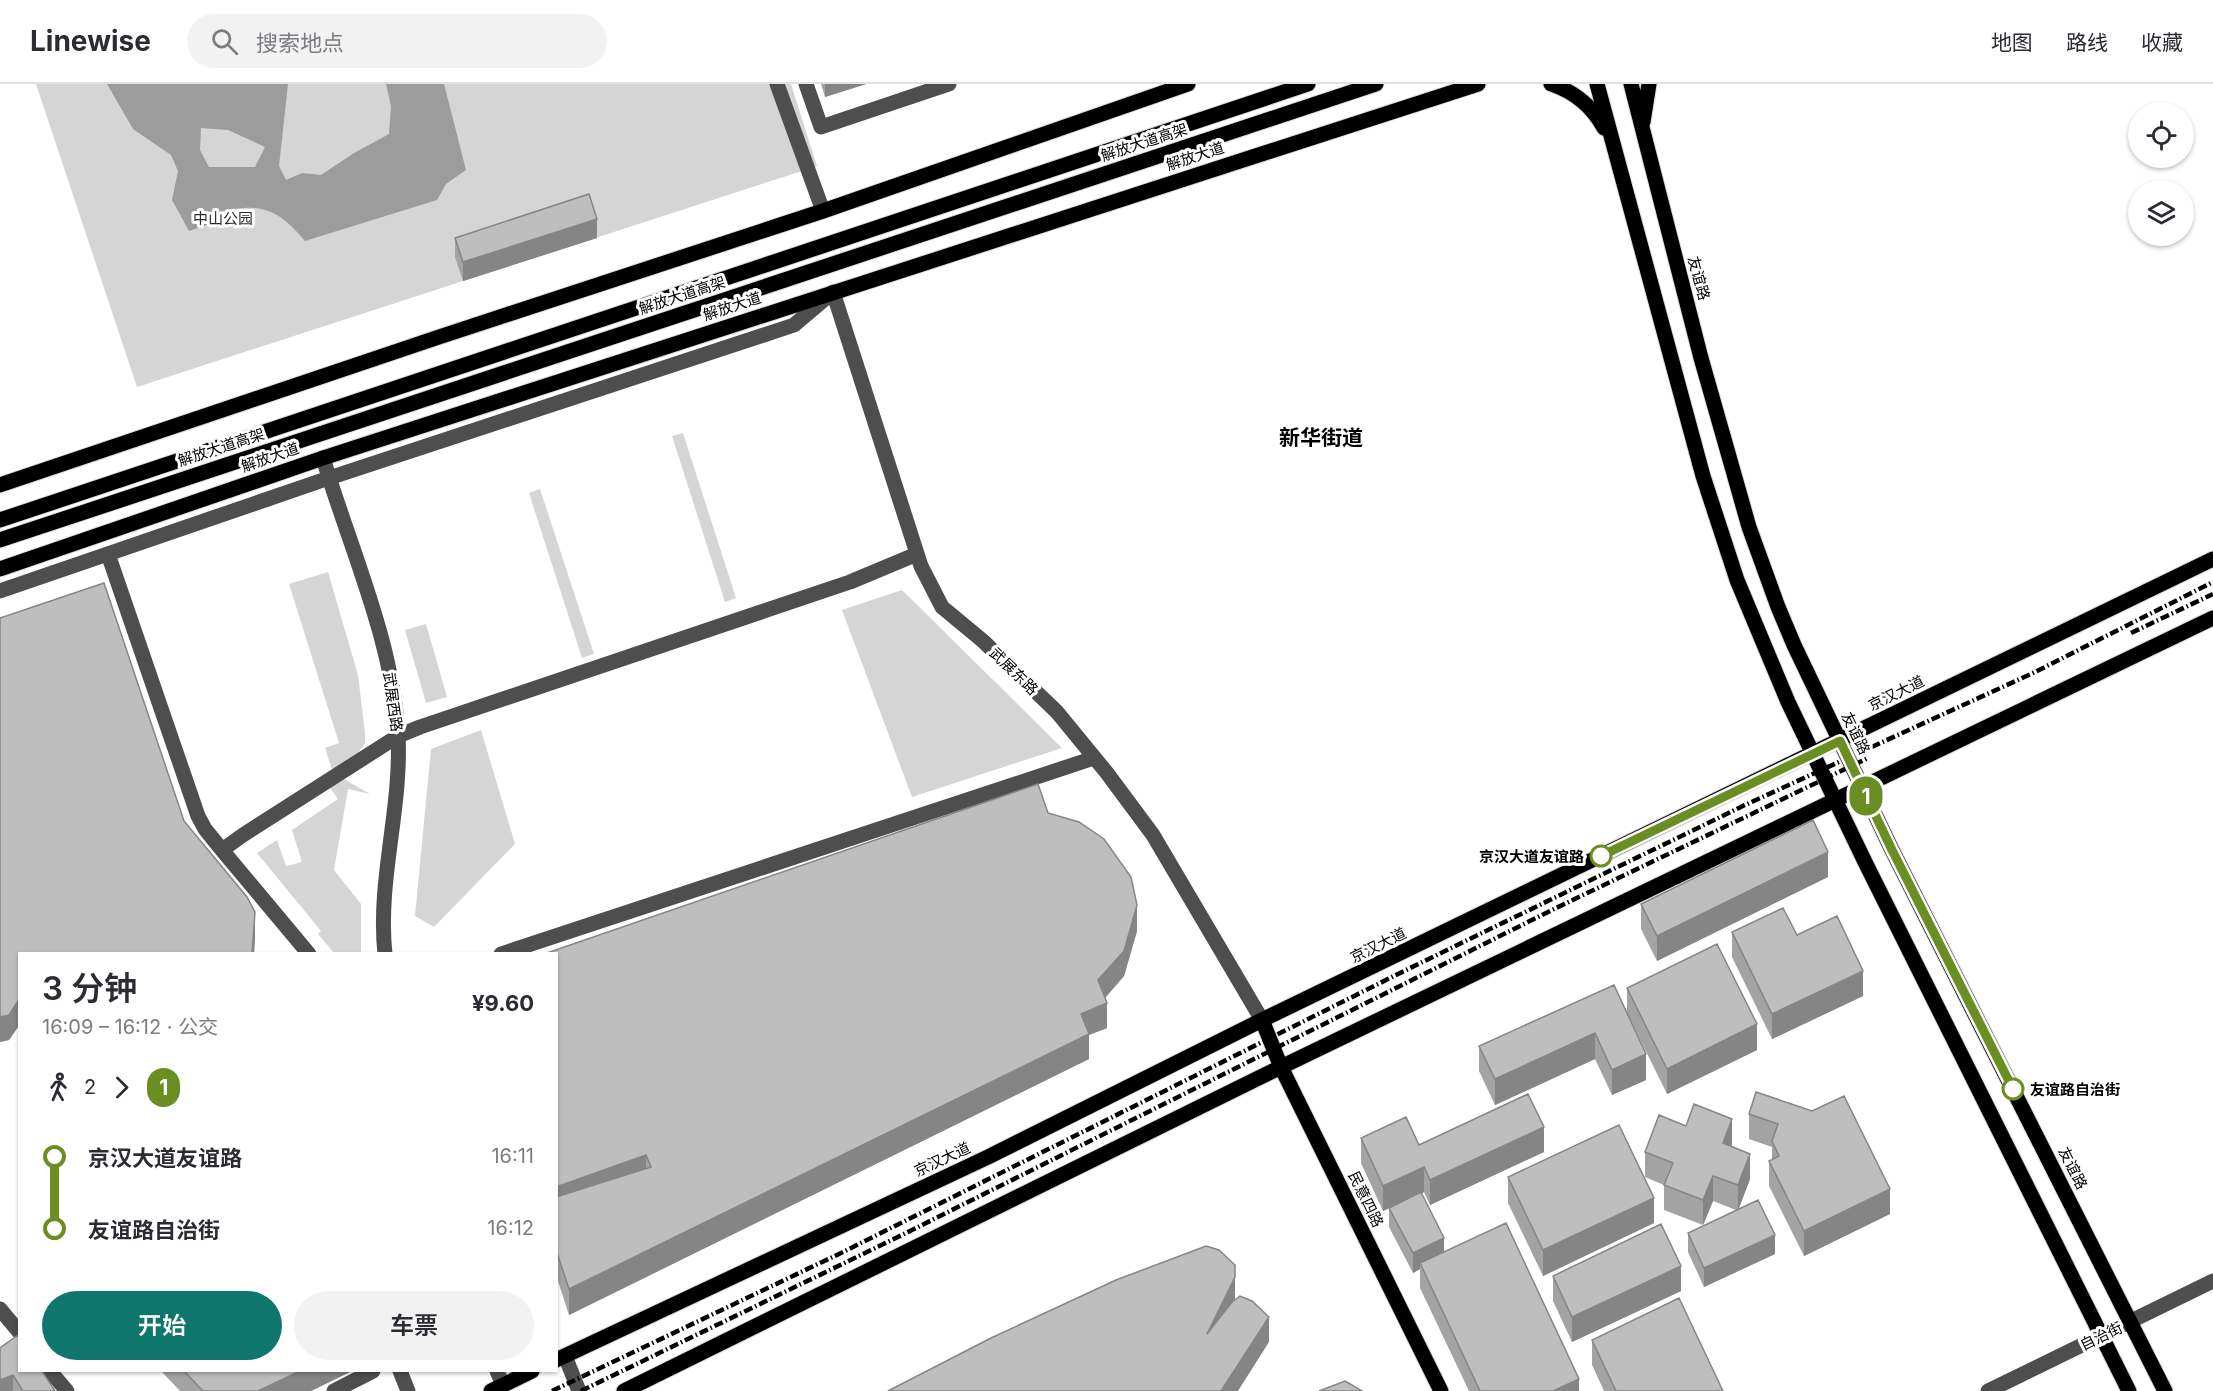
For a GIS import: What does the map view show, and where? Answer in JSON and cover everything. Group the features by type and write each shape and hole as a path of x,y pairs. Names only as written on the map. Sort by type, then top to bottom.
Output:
{"main road":[{"path":"0,485 823,211 1188,84"},
{"name":"解放大道高架","path":"0,520 1308,84"},
{"name":"解放大道高架","path":"0,540 1376,84"},
{"name":"解放大道","path":"0,569 323,458 1478,84"},
{"path":"1551,84 1566,89 1584,101 1599,119 1612,143"},
{"path":"1597,84 1720,535 1750,616 1835,800 2129,1391"},
{"name":"友谊路","path":"1631,84 1701,358 1749,526 1794,645 1862,787 2165,1391"},
{"path":"1642,131 1649,84"},
{"name":"京汉大道","path":"561,1358 988,1157 1262,1020 2213,559"},
{"path":"624,1391 1281,1067 2213,618"},
{"name":"民意四路","path":"1262,1020 1281,1067 1441,1391"},
{"path":"497,1382 529,1372"}],"street":[{"path":"777,84 823,211"},
{"path":"807,84 821,127 949,84"},
{"path":"0,591 329,478 581,402 794,325 833,292"},
{"name":"武展东路","path":"833,292 921,566 942,607 983,641 1057,712 1095,758 1153,835 1262,1020"},
{"name":"武展西路","path":"323,458 379,630 388,664 398,736 395,803 383,901 385,952"},
{"path":"108,554 198,816 205,829 307,952"},
{"path":"222,850 398,736 850,582 917,554"},
{"path":"507,952 1095,758"},
{"name":"自治街","path":"1988,1391 2213,1281"},
{"path":"0,1309 18,1331"},
{"path":"561,1358 579,1391"},
{"path":"51,1372 67,1391"},
{"path":"334,1391 371,1372"},
{"path":"400,1372 408,1391"}],"green space":[{"name":"中山公园","path":"36,84 791,84 817,166 137,387"},
{"path":"683,433 736,598 725,602 672,436"},
{"path":"540,489 594,654 582,658 529,493"},
{"path":"328,572 358,675 365,733 365,743 362,748 353,758 332,770 325,748 339,743 289,584"},
{"path":"902,590 1062,748 912,797 842,610"},
{"path":"426,624 447,697 426,703 405,630"},
{"path":"481,730 515,844 434,927 415,916 431,749"},
{"path":"344,779 370,794 348,789 334,870 361,904 361,952 333,952 318,934 321,931 257,853 277,840 286,866 302,862 292,830 338,799 330,788"}],"shaded area":[{"path":"107,84 288,84 279,166 286,180 302,173 321,175 354,153 389,134 391,106 386,84 444,84 466,170 446,184 437,200 305,241 277,215 248,208 222,211 219,221 189,231 172,200 178,171 171,155 133,129","holes":["201,128 228,130 265,147 255,167 209,167 200,150"]}],"building":[{"path":"589,194 597,219 463,262 455,238"},
{"path":"104,583 184,821 247,897 255,912 252,952 18,952 18,1001 9,1015 0,1017 0,618"},
{"path":"1038,784 1048,813 1079,822 1104,839 1131,877 1137,905 1124,951 1098,980 1107,1003 1081,1014 1089,1034 569,1289 558,1256 558,1196 651,1167 646,1155 558,1186 558,952 550,952"},
{"path":"1813,820 1828,852 1657,936 1641,904"},
{"path":"1783,908 1797,935 1837,916 1863,971 1772,1014 1732,932"},
{"path":"1717,944 1757,1024 1667,1069 1627,988"},
{"path":"1614,985 1646,1054 1612,1070 1595,1033 1495,1079 1479,1046"},
{"path":"1756,1092 1812,1111 1844,1096 1890,1189 1804,1231 1769,1161 1779,1156 1772,1141 1778,1124 1749,1114"},
{"path":"1528,1094 1544,1127 1430,1180 1424,1167 1383,1186 1361,1138 1406,1117 1419,1145"},
{"path":"1694,1104 1732,1119 1723,1143 1750,1154 1738,1185 1713,1176 1703,1200 1664,1185 1673,1163 1645,1152 1659,1115 1686,1126"},
{"path":"1619,1125 1654,1198 1543,1250 1508,1177"},
{"path":"1421,1192 1444,1238 1413,1253 1389,1208"},
{"path":"1758,1200 1775,1235 1704,1268 1688,1233"},
{"path":"1506,1223 1579,1379 1553,1391 1480,1391 1420,1263"},
{"path":"1661,1224 1681,1266 1572,1317 1553,1276"},
{"path":"1206,1246 1219,1250 1235,1265 1235,1277 1207,1334 1232,1302 1240,1296 1252,1301 1269,1317 1221,1391 888,1391 991,1338 1116,1280"},
{"path":"1679,1298 1723,1391 1616,1391 1592,1340"},
{"path":"18,1335 18,1372 43,1372 55,1391 23,1391 13,1375 0,1380 0,1348"},
{"path":"185,1372 298,1372 258,1391 203,1391"},
{"path":"1345,1381 1362,1391 1319,1391"}],"railway":[{"path":"552,1391 841,1253 1406,970 1745,805 2033,673 2213,582"},
{"path":"2131,633 2213,594"},
{"path":"581,1391 902,1235 1554,909 1868,758"}],"bus line":[{"name":"1","path":"1601,856 1840,741 1892,850 2013,1089"}],"place":[{"name":"京汉大道友谊路","path":"1601,856"},
{"name":"友谊路自治街","path":"2013,1089"}],"district":[{"name":"新华街道","path":"1321,437"}]}
